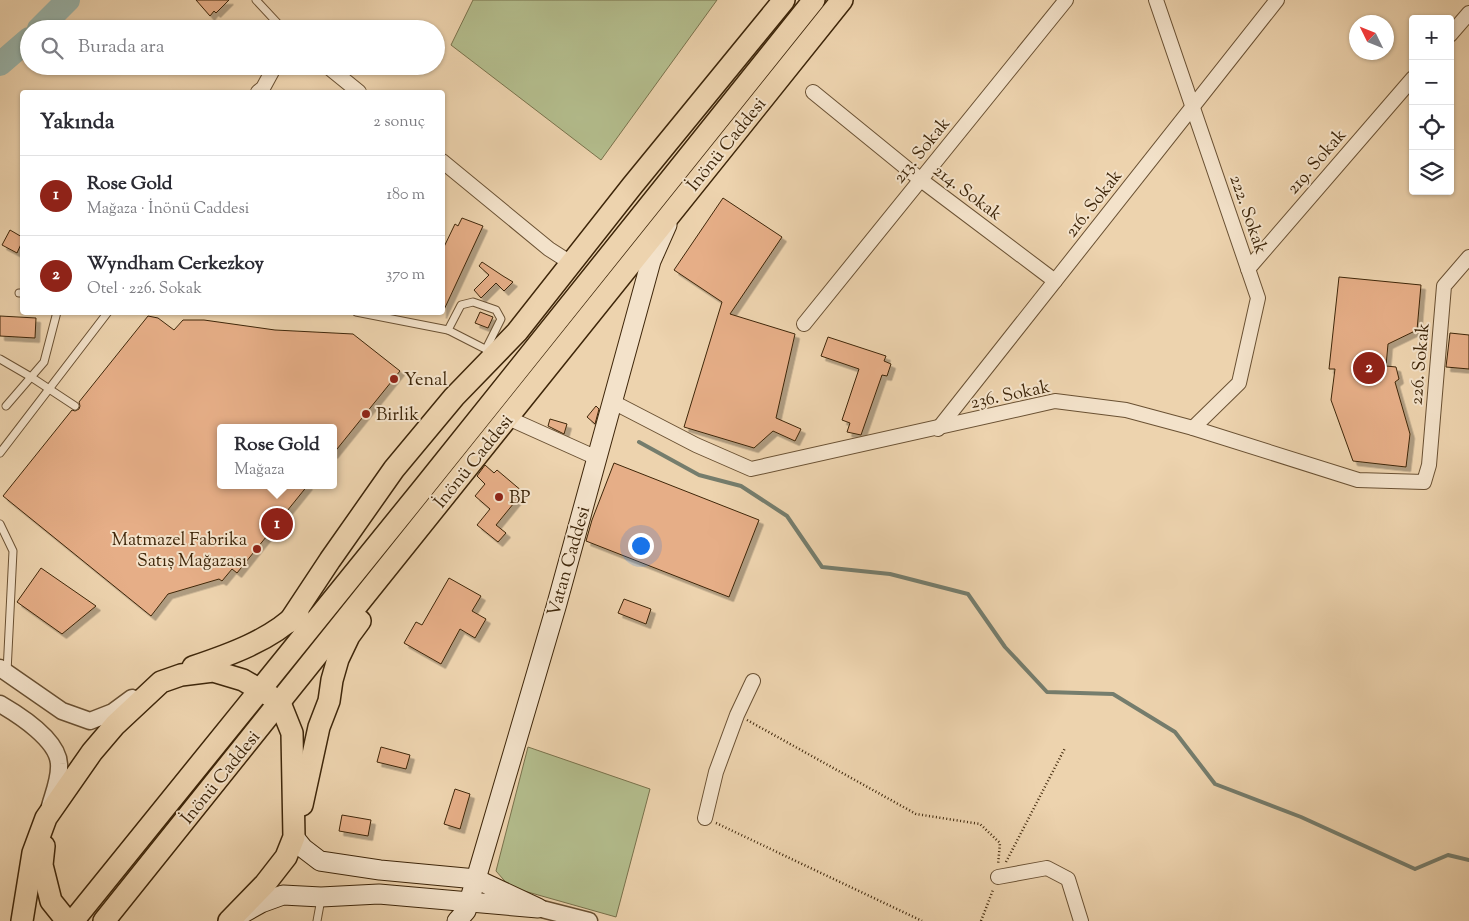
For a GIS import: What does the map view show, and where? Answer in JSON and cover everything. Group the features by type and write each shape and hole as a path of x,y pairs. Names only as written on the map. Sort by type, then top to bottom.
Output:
{"main road":[{"path":"289,622 394,469 491,352 517,332 632,186 784,0"},
{"path":"73,921 261,690 814,0"},
{"name":"İnönü Caddesi","path":"104,921 842,0"},
{"name":"Vatan Caddesi","path":"466,914 556,607 651,261 672,212"},
{"path":"22,921 33,853 46,818 92,752 109,732 160,682 189,669 240,651 289,622 424,487"},
{"path":"230,921 265,884 286,857 294,837 319,727 329,701 332,680 338,659 349,636 441,501"},
{"path":"160,682 181,675 213,671 244,680 280,703 292,733 294,837 303,848 320,861 380,870 476,879 538,908"},
{"path":"46,818 42,865 51,901 67,921"},
{"path":"230,921 261,903 283,895 321,898 379,894 466,914 538,908"}],"street":[{"name":"213. Sokak","path":"804,324 1066,0"},
{"name":"222. Sokak","path":"1156,0 1258,298 1239,383 1193,428"},
{"name":"216. Sokak","path":"938,429 1277,0"},
{"path":"1454,30 1469,13"},
{"path":"260,90 270,75"},
{"path":"338,75 357,90"},
{"name":"219. Sokak","path":"1248,269 1409,83"},
{"name":"214. Sokak","path":"813,92 921,180 1055,282"},
{"path":"445,163 550,249 571,263"},
{"name":"226. Sokak","path":"1424,482 1429,465 1444,286 1469,257"},
{"name":"236. Sokak","path":"613,402 696,445 751,469 938,429 1055,401 1126,410 1193,428 1358,480 1424,482"},
{"path":"508,418 597,458"},
{"path":"4,670 62,711 90,721 113,712 133,697 160,682"},
{"path":"705,818 716,772 753,681"},
{"path":"0,704 47,738 59,762 58,778 46,818"},
{"path":"998,877 1047,868 1068,879 1081,921"},
{"path":"538,908 589,921"}],"lane":[{"path":"256,0 275,20"},
{"path":"371,315 448,330 491,352 502,319 496,310 473,302 461,305 448,330"},
{"path":"6,406 44,362 56,315"},
{"path":"0,453 106,315"},
{"path":"0,359 76,406"},
{"path":"0,524 13,551 4,670"},
{"path":"318,921 321,898"}],"path":[{"path":"738,715 916,814 980,824 1000,843 998,877"},
{"path":"981,921 998,877 1065,748"},
{"path":"705,818 922,921"}],"green space":[{"path":"473,0 717,0 601,160 451,45"},
{"path":"528,747 650,789 616,917 510,887 496,871"}],"building":[{"path":"196,0 229,0 216,13 214,11 210,16"},
{"path":"723,198 782,237 730,314 795,334 776,418 801,429 795,441 773,431 754,448 684,427 722,302 674,270"},
{"path":"462,218 483,226 445,308 445,245 455,224 458,226"},
{"path":"10,230 20,236 20,246 17,253 2,245"},
{"path":"482,262 513,282 504,291 496,283 481,298 474,290 489,275 479,266"},
{"path":"1339,277 1421,285 1417,330 1388,344 1386,366 1396,367 1399,379 1395,382 1410,434 1406,467 1353,461 1331,400 1335,369 1329,369"},
{"path":"480,312 493,317 488,328 475,323"},
{"path":"0,316 36,318 35,338 0,336"},
{"path":"148,316 158,318 174,330 183,320 204,320 275,330 353,334 400,371 337,449 337,424 217,424 217,489 305,489 237,573 232,569 222,581 219,579 168,594 151,616 3,496 72,410 79,409 79,402"},
{"path":"1450,333 1469,335 1469,369 1446,367"},
{"path":"828,337 886,356 884,361 891,364 887,376 882,375 861,435 847,432 850,423 842,420 859,369 821,356"},
{"path":"596,406 599,409 595,424 587,417"},
{"path":"550,419 567,424 564,434 548,426"},
{"path":"614,463 759,520 729,597 586,541"},
{"path":"485,465 494,473 497,470 523,492 496,525 506,533 498,542 477,525 490,509 475,496 485,484 477,476"},
{"path":"41,568 96,606 62,634 17,602"},
{"path":"449,578 481,596 472,611 486,619 475,638 460,629 441,664 404,643 416,622 422,625"},
{"path":"624,599 651,609 646,624 618,613"},
{"path":"381,747 410,755 406,769 377,762"},
{"path":"455,789 470,794 460,829 444,824"},
{"path":"342,815 371,820 368,836 339,831"}],"waterway":[{"path":"48,20 68,0"},
{"path":"0,64 20,47"},
{"path":"639,442 699,475 741,486 787,516 822,567 890,574 968,594 1005,647 1047,692 1113,694 1175,732 1215,784 1301,817 1415,869 1448,855 1469,860"}],"place":[{"name":"Wyndham Cerkezkoy","path":"1369,368"},
{"name":"Yenal","path":"394,379"},
{"name":"Birlik","path":"366,414"},
{"name":"BP","path":"499,497"},
{"name":"Rose Gold","path":"277,524"},
{"name":"Matmazel Fabrika Satış Mağazası","path":"257,549"}]}
